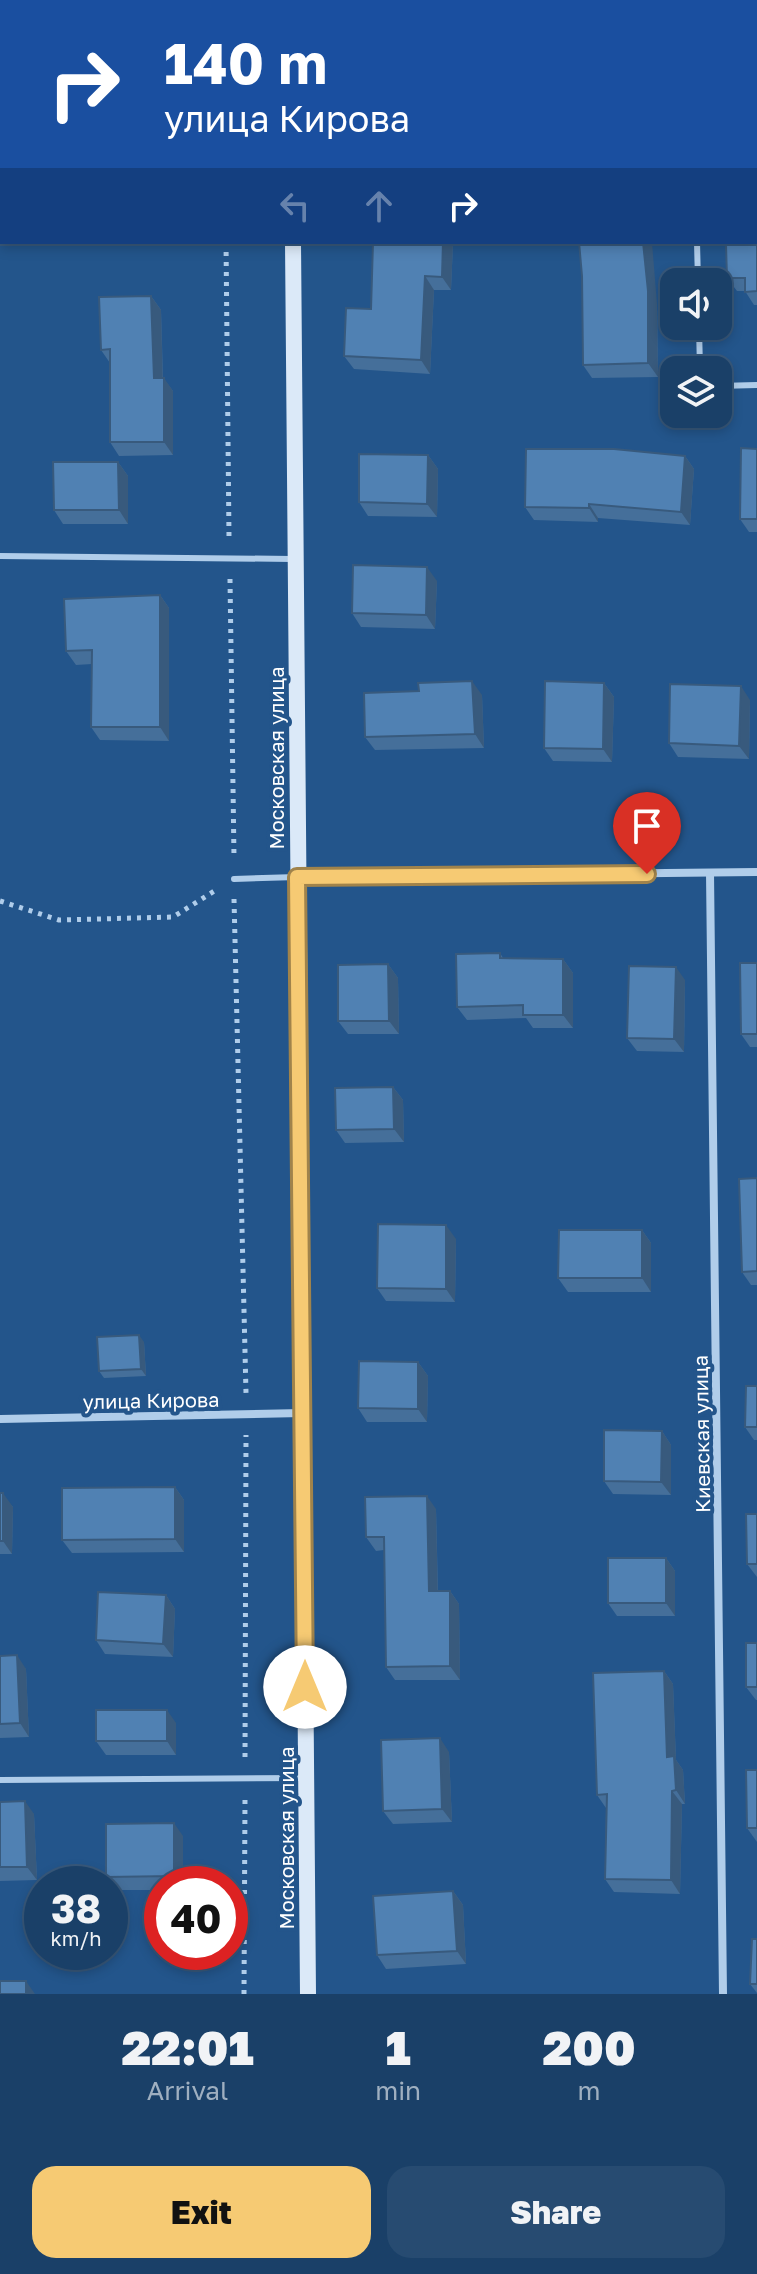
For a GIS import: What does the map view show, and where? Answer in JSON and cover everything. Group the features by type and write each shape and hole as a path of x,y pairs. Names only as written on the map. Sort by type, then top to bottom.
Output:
{"street":[{"name":"Московская улица","path":"293,244 308,1994"},
{"path":"297,877 757,872"},
{"name":"Киевская улица","path":"710,873 723,1994"},
{"name":"улица Кирова","path":"0,1419 303,1413"}],"lane":[{"path":"697,244 698,268"},
{"path":"732,386 757,385"},
{"path":"0,556 296,559"},
{"path":"234,879 297,877"},
{"path":"0,1780 306,1778"}],"path":[{"path":"0,901 59,920 173,917 234,879"},
{"path":"234,879 247,1414 244,1994"}],"building":[{"path":"373,244 443,244 442,277 425,276 421,360 344,356 346,308 371,309"},
{"path":"579,244 643,244 648,291 648,363 583,365"},
{"path":"757,244 757,291 745,292 745,278 732,278 732,268 727,268 726,245"},
{"path":"151,296 154,378 164,378 164,442 110,442 110,349 101,350 99,297"},
{"path":"741,448 757,449 757,519 740,519"},
{"path":"526,449 614,449 685,456 681,512 589,504 589,508 525,507"},
{"path":"359,454 428,455 427,504 359,502"},
{"path":"53,462 118,462 119,510 54,510"},
{"path":"353,565 427,567 426,615 352,613"},
{"path":"160,595 160,727 91,727 92,650 66,651 64,599"},
{"path":"472,681 475,734 365,737 364,693 419,691 418,683"},
{"path":"545,681 604,683 603,749 544,748"},
{"path":"670,684 741,686 739,746 669,743"},
{"path":"500,953 500,958 563,959 563,1015 523,1015 523,1005 457,1007 456,954"},
{"path":"740,963 757,963 757,1034 741,1034"},
{"path":"388,964 389,1021 338,1021 338,965"},
{"path":"629,966 676,967 674,1039 627,1038"},
{"path":"393,1087 394,1129 336,1130 335,1088"},
{"path":"757,1178 757,1271 742,1272 739,1179"},
{"path":"378,1224 446,1225 446,1289 377,1288"},
{"path":"559,1230 642,1230 642,1278 558,1278"},
{"path":"139,1335 141,1369 99,1371 97,1337"},
{"path":"359,1361 418,1362 418,1409 358,1408"},
{"path":"746,1386 757,1386 757,1427 745,1427"},
{"path":"604,1430 662,1431 661,1482 604,1481"},
{"path":"175,1487 175,1539 62,1540 62,1488"},
{"path":"0,1493 3,1493 3,1541 0,1541"},
{"path":"427,1496 429,1591 450,1591 450,1666 386,1667 384,1537 366,1537 365,1497"},
{"path":"746,1514 757,1514 757,1564 747,1564"},
{"path":"608,1558 666,1558 666,1603 608,1603"},
{"path":"98,1592 166,1595 163,1644 96,1640"},
{"path":"746,1643 757,1643 757,1687 746,1687"},
{"path":"17,1655 20,1723 0,1724 0,1656"},
{"path":"664,1671 667,1757 674,1756 676,1790 672,1791 671,1880 605,1879 607,1794 597,1795 593,1673"},
{"path":"96,1710 167,1710 167,1741 96,1741"},
{"path":"440,1738 442,1809 383,1811 381,1740"},
{"path":"746,1770 757,1770 757,1828 747,1828"},
{"path":"25,1801 27,1866 0,1867 0,1802"},
{"path":"174,1823 174,1866 144,1866 144,1876 128,1877 128,1866 106,1866 106,1824"},
{"path":"453,1891 457,1951 377,1955 373,1896"},
{"path":"752,1939 757,1939 757,1984 750,1984"},
{"path":"0,1981 26,1981 26,1994 0,1994"}],"route":[{"path":"305,1687 297,877 647,874"}]}
